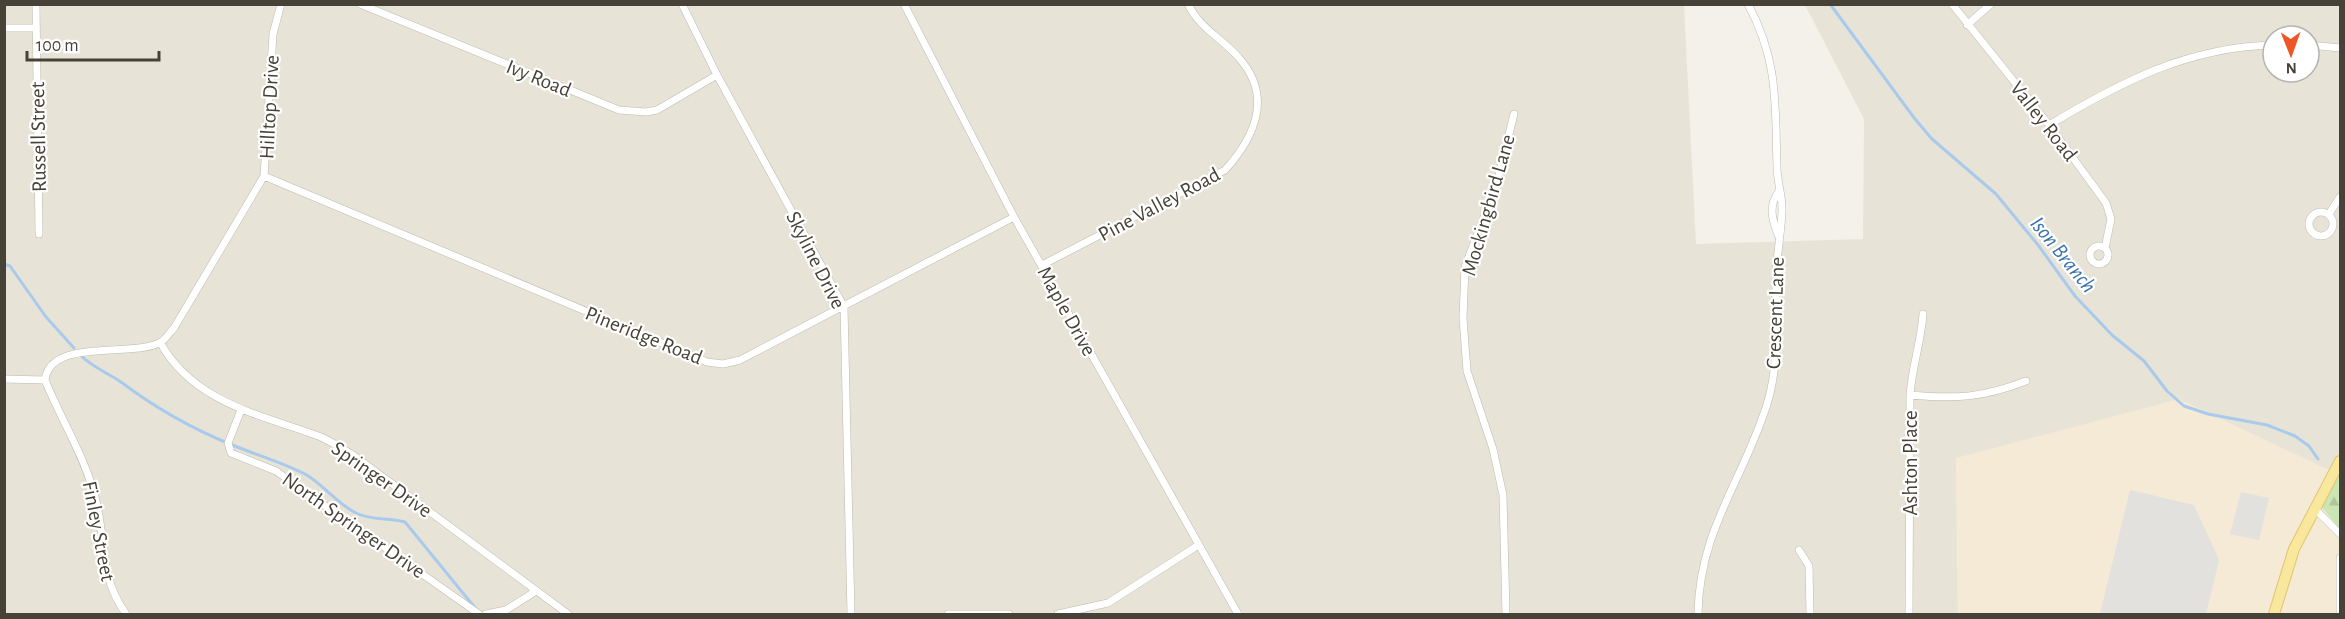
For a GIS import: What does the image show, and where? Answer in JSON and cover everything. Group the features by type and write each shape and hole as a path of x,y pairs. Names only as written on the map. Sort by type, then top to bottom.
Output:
{"main road":[{"path":"2274,615 2287,570 2314,508 2340,461"}],"street":[{"name":"Russell Street","path":"36,4 39,234"},
{"name":"Hilltop Drive","path":"160,342 174,328 264,176 273,34 281,4"},
{"name":"Ivy Road","path":"360,4 619,110 646,112 657,110 717,75"},
{"name":"Skyline Drive","path":"682,4 717,75 844,306 851,615"},
{"name":"Maple Drive","path":"904,4 1014,217 1197,546 1238,615"},
{"name":"Pine Valley Road","path":"1042,266 1225,170 1246,147 1257,120 1257,89 1240,59 1200,25 1188,4"},
{"name":"Crescent Lane","path":"1698,615 1698,590 1706,549 1757,432 1775,371 1778,235 1782,209 1779,191 1775,85 1770,55 1761,28 1748,4"},
{"name":"Valley Road","path":"1952,4 2049,125 2106,203 2112,219 2105,248"},
{"path":"1967,25 1991,4"},
{"path":"4,28 36,28"},
{"path":"2049,125 2116,85 2185,58 2244,45 2261,45"},
{"path":"2321,46 2340,48"},
{"name":"Mockingbird Lane","path":"1506,615 1503,495 1493,449 1467,370 1463,318 1465,267 1497,183 1514,114"},
{"name":"Pineridge Road","path":"264,176 707,362 723,364 740,360 1014,217"},
{"path":"2329,214 2340,197"},
{"name":"Ashton Place","path":"1909,615 1911,367 1921,340 1923,314"},
{"path":"4,379 45,380 50,365 71,355 160,342"},
{"name":"Springer Drive","path":"160,342 166,353 199,385 241,410 324,438 353,455 568,615"},
{"name":"Finley Street","path":"45,380 87,471 94,494 106,576 114,597 126,615"},
{"path":"1910,395 1951,398 1991,394 2026,381"},
{"name":"North Springer Drive","path":"241,410 228,443 231,453 276,471 479,615"},
{"path":"2314,508 2340,534"},
{"path":"1091,615 1098,607 1197,546"},
{"path":"1799,550 1809,566 1810,615"},
{"path":"2340,558 2340,615"},
{"path":"486,615 506,610 536,591"},
{"path":"1058,615 1098,607"},
{"path":"948,615 1009,615"}],"shaded area":[{"path":"4,5 1684,5 1696,244 1863,239 1864,119 1805,5 2340,5 2340,472 1956,458 1958,614 5,614"},
{"path":"2179,399 2333,472 2319,504 2340,529 2340,614 1958,614 1956,458"},
{"path":"2130,490 2194,505 2219,560 2206,614 2100,614"},
{"path":"2241,492 2269,498 2259,540 2230,534"}],"green space":[{"path":"2333,472 2340,472 2340,529 2319,504"}],"waterway":[{"name":"Ison Branch","path":"1830,4 1932,139 1996,194 2038,245 2075,296 2112,335 2144,361 2167,391 2184,406 2208,414 2267,425 2295,436 2309,446 2318,459"},
{"path":"4,264 10,266 46,317 74,348"},
{"path":"79,354 160,409 188,425 305,474 356,513 405,522 476,609"}]}
